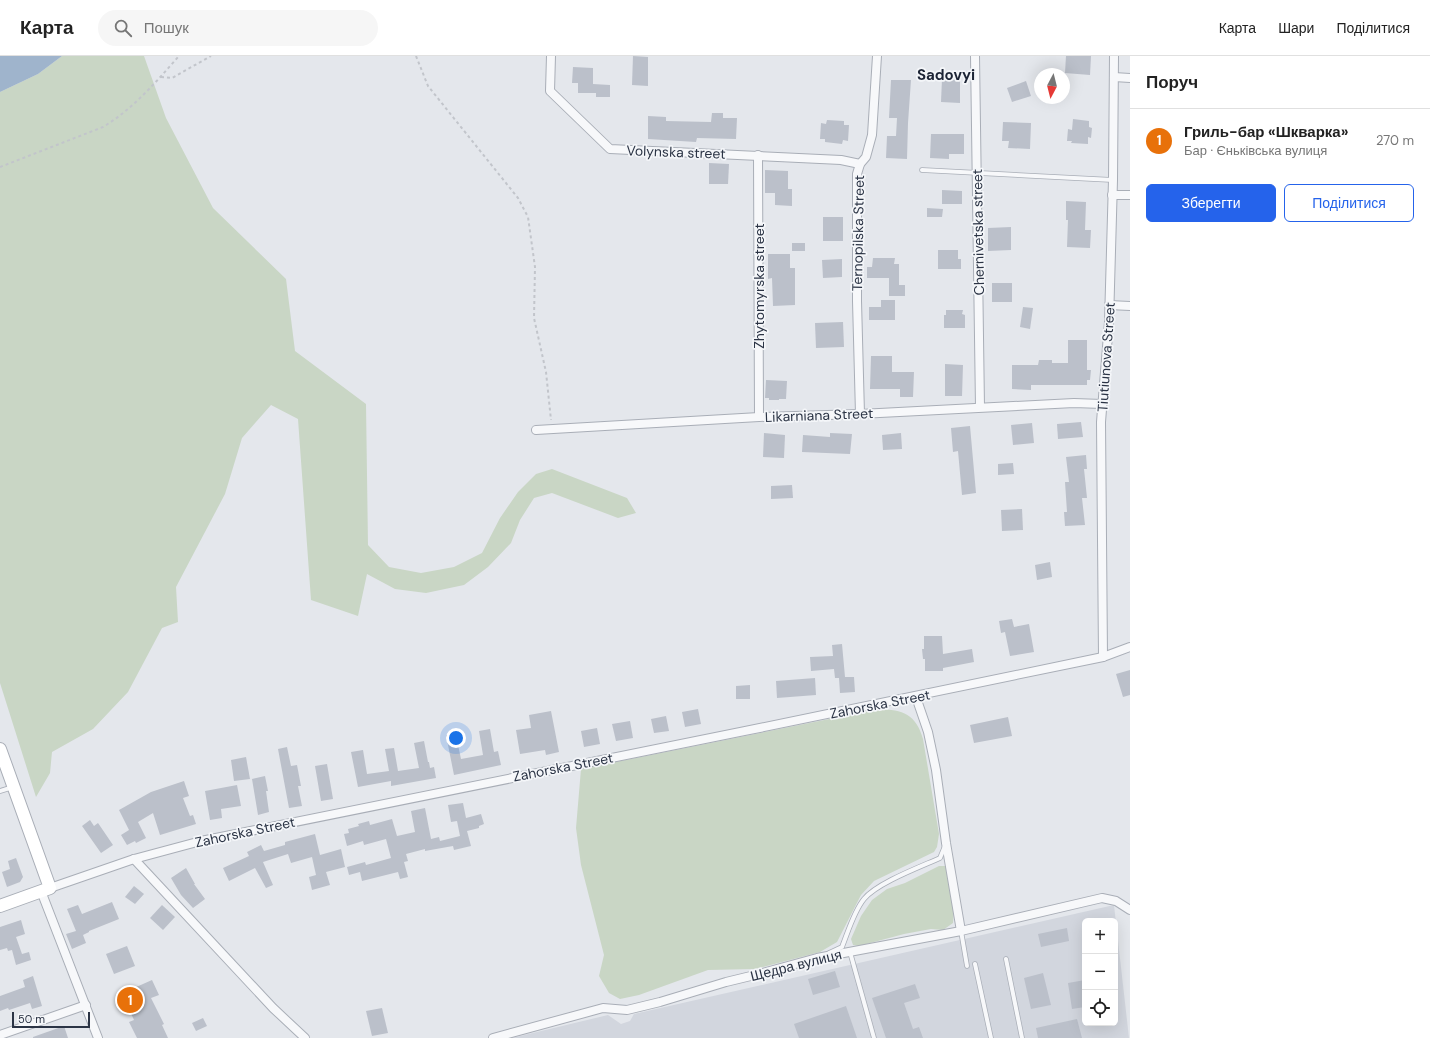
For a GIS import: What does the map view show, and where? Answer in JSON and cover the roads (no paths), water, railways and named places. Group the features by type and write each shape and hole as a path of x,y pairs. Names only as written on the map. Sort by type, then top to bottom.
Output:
{"street":[{"name":"Volynska street","path":"550,56 550,91 610,149 758,155 841,160 860,164"},
{"name":"Ternopilska Street","path":"860,414 857,301 857,174 860,164 866,156 872,135 877,56"},
{"name":"Chernivetska street","path":"974,56 980,408"},
{"name":"Tiutiunova Street","path":"1103,658 1101,430 1109,305 1113,180 1114,56"},
{"path":"1114,77 1130,78"},
{"name":"Zhytomyrska street","path":"758,155 759,417"},
{"path":"1112,195 1130,194"},
{"path":"1109,305 1130,306"},
{"name":"Likarniana Street","path":"536,430 759,417 860,414 1074,403 1102,404"},
{"name":"Zahorska Street","path":"0,906 134,859 216,838 1103,658 1130,647"},
{"path":"916,697 928,732 936,770 946,843 961,931"},
{"path":"1,754 14,787 46,890 98,1038"},
{"path":"134,859 273,1008 305,1038"},
{"name":"Щедра вулиця","path":"493,1038 602,1008 627,1010 660,1002 726,982 817,958 961,931 1102,898 1116,901 1130,910"},
{"path":"0,1035 86,1005"}],"lane":[{"path":"922,170 1113,180"},
{"path":"0,791 14,787"},
{"path":"817,958 842,947 858,908 864,899 876,888 940,858 946,843"},
{"path":"961,931 967,966"},
{"path":"850,952 874,1038"},
{"path":"1006,959 1022,1038"},
{"path":"975,964 991,1038"}],"water":[{"path":"0,56 62,56 38,74 0,92"}],"place":[{"name":"Гриль-бар «Шкварка»","path":"130,1000"}],"district":[{"name":"Sadovyi","path":"946,75"}]}
